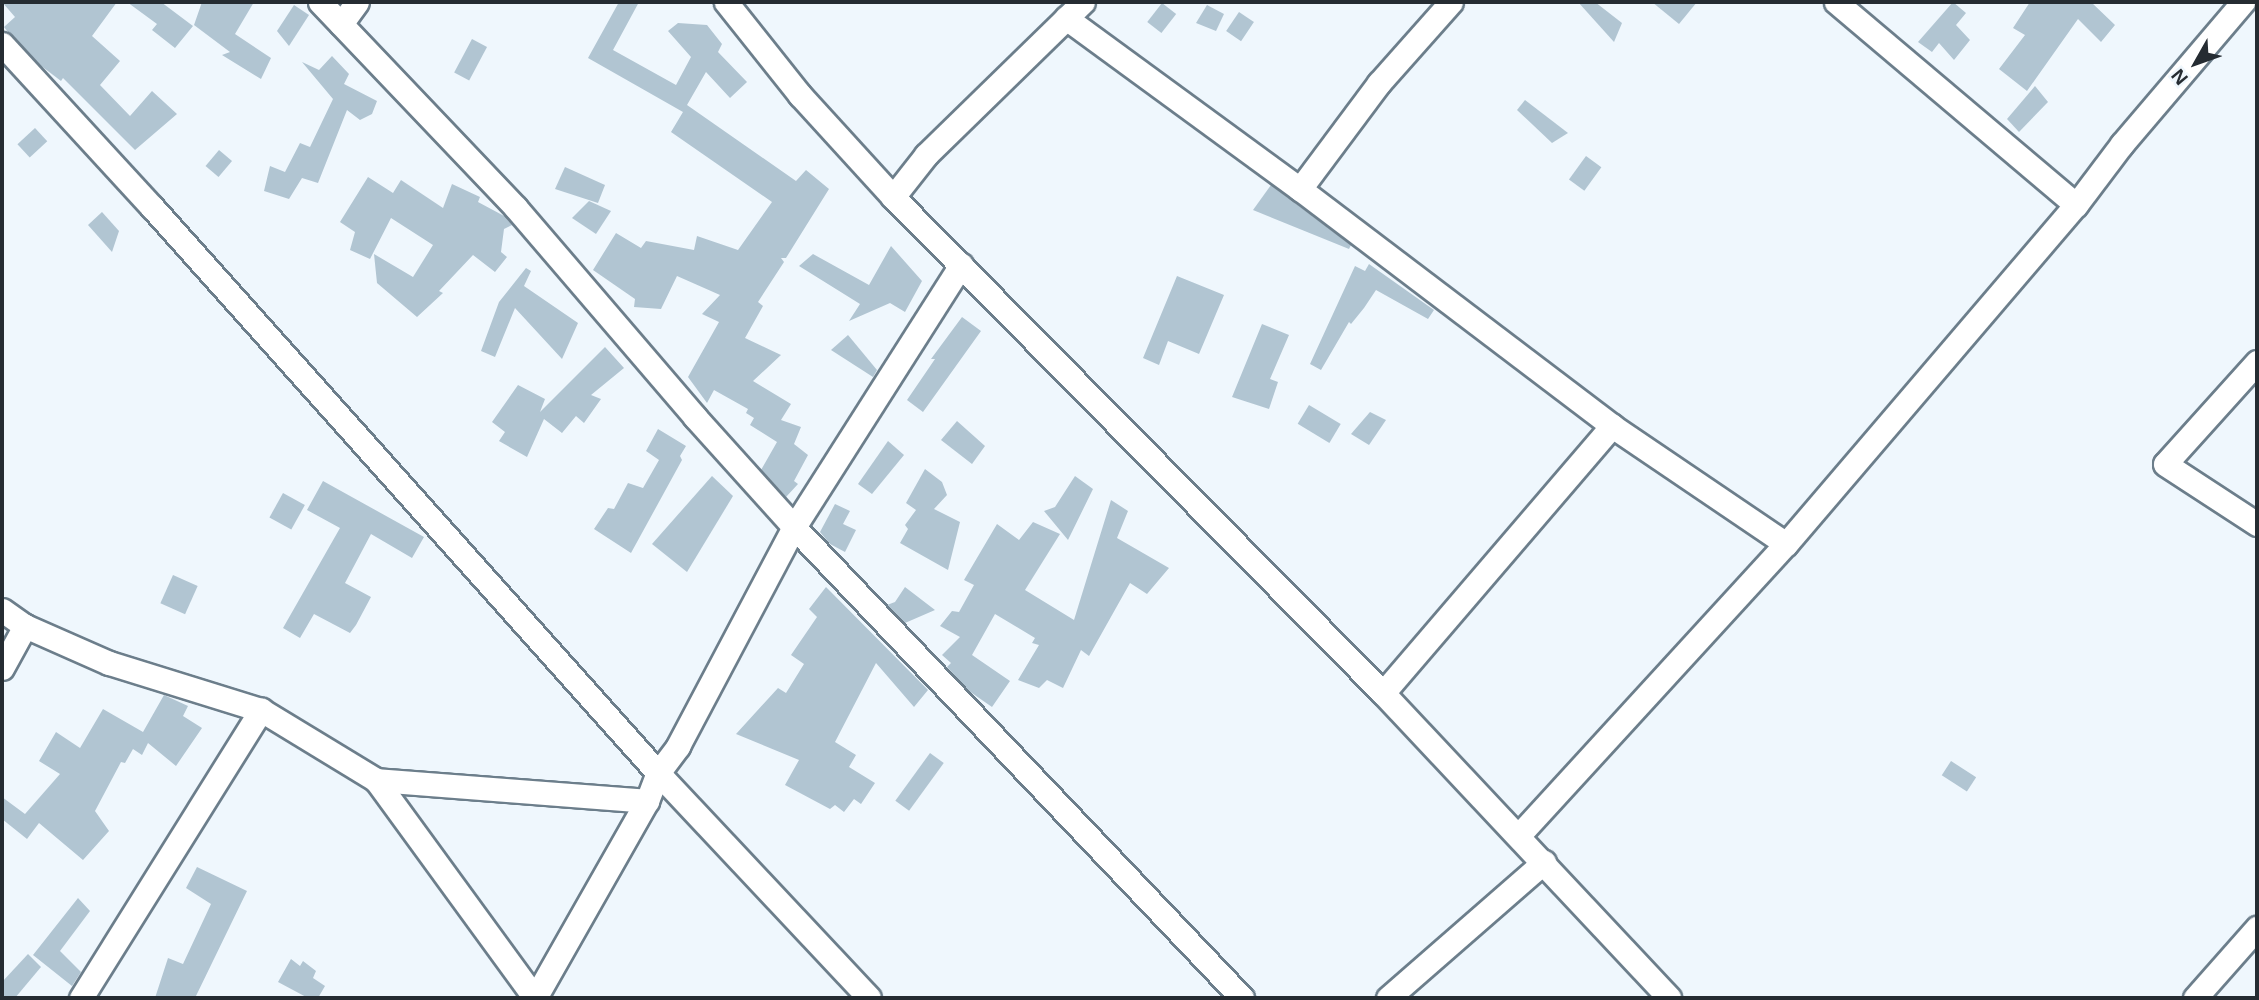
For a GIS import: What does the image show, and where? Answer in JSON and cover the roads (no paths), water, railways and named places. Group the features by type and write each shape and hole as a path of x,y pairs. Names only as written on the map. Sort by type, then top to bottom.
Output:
{"street":[{"path":"320,2 516,208 695,417 794,527 1242,998"},
{"path":"341,24 357,2"},
{"path":"726,2 800,95 893,197 1383,693 1669,998"},
{"path":"893,197 926,155 1083,2"},
{"path":"1300,189 1379,83 1451,2"},
{"path":"1836,2 2076,205"},
{"path":"1519,835 1786,544 2076,205 2122,144 2243,2"},
{"path":"1066,18 1300,189 1612,426 1786,544"},
{"path":"2,44 180,237 658,773 869,998"},
{"path":"2,610 25,626 109,663 261,710 376,780 535,998 647,801 658,773 678,746 794,527 961,265"},
{"path":"2257,362 2165,464 2257,524"},
{"path":"1383,693 1612,426"},
{"path":"2,668 25,626"},
{"path":"81,998 261,710"},
{"path":"376,780 647,801"},
{"path":"1388,998 1544,862"},
{"path":"2195,998 2257,928"}]}
